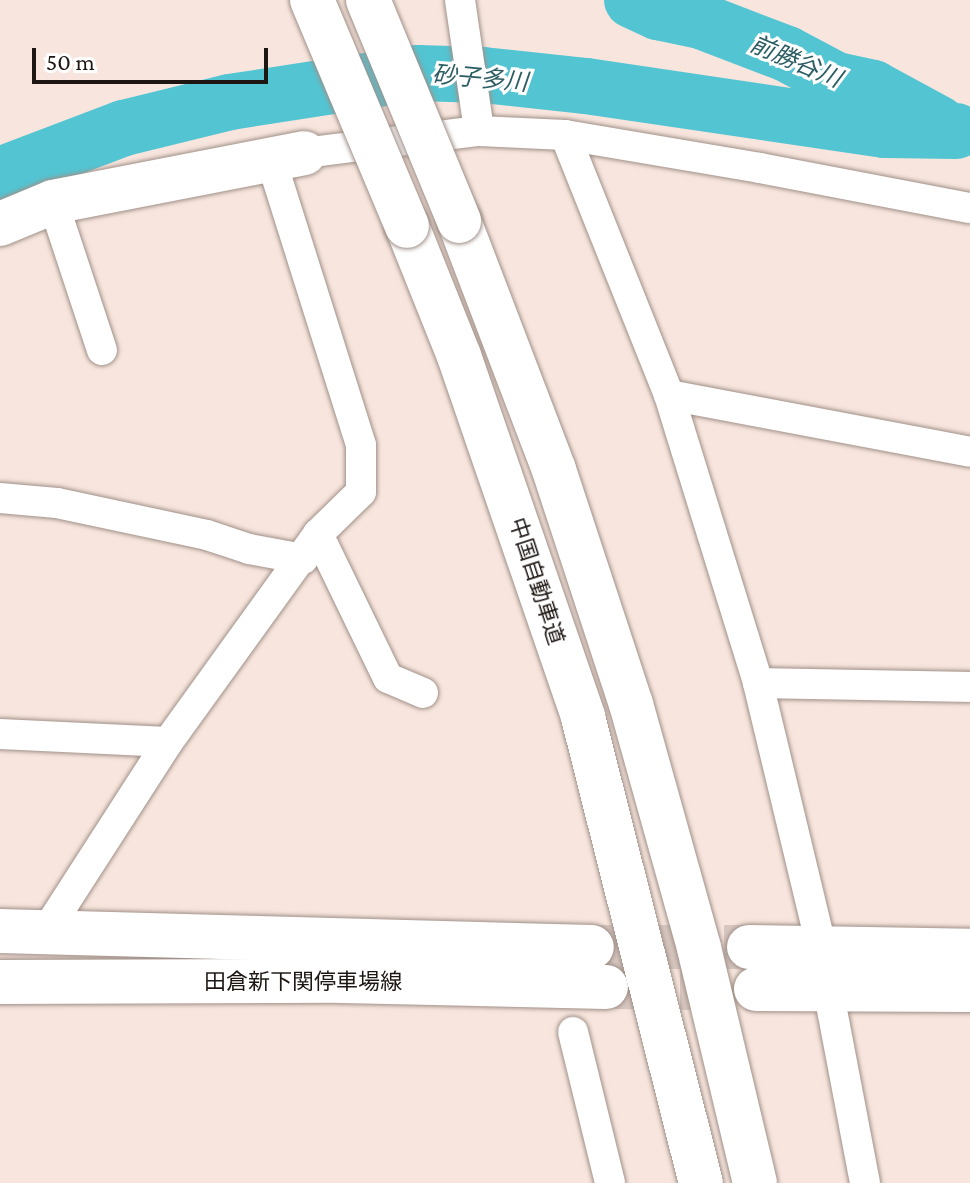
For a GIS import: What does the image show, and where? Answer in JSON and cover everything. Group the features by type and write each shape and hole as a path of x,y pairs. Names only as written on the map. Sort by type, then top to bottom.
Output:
{"main road":[{"name":"中国自動車道","path":"312,0 407,226 475,400 583,717 701,1183"},
{"path":"368,0 459,221 554,470 631,704 699,948 755,1183"},
{"path":"0,224 53,202 288,156"},
{"name":"田倉新下関停車場線","path":"0,931 592,947"},
{"path":"825,970 970,951"},
{"path":"752,968 825,970 970,990"},
{"name":"田倉新下関停車場線","path":"0,982 342,981 606,987"}],"street":[{"path":"460,0 476,119"},
{"path":"45,933 168,742 310,547 361,492 361,445 288,156 476,119 970,208"},
{"path":"565,135 669,395 758,683 825,970 865,1183"},
{"path":"53,202 102,350"},
{"path":"669,395 970,452"},
{"path":"0,498 72,506 310,547 388,678 423,693"},
{"path":"758,683 970,687"},
{"path":"0,734 168,742"},
{"path":"573,1032 610,1183"}],"waterway":[{"name":"前勝谷川","path":"632,0 658,12 701,21 787,54 836,80 873,88 939,124"},
{"name":"砂子多川","path":"0,175 124,128 230,102 418,73 483,75 586,86 885,130 956,131"}],"tunnel":[{"path":"592,947 749,947"},
{"path":"614,987 756,989"}]}
